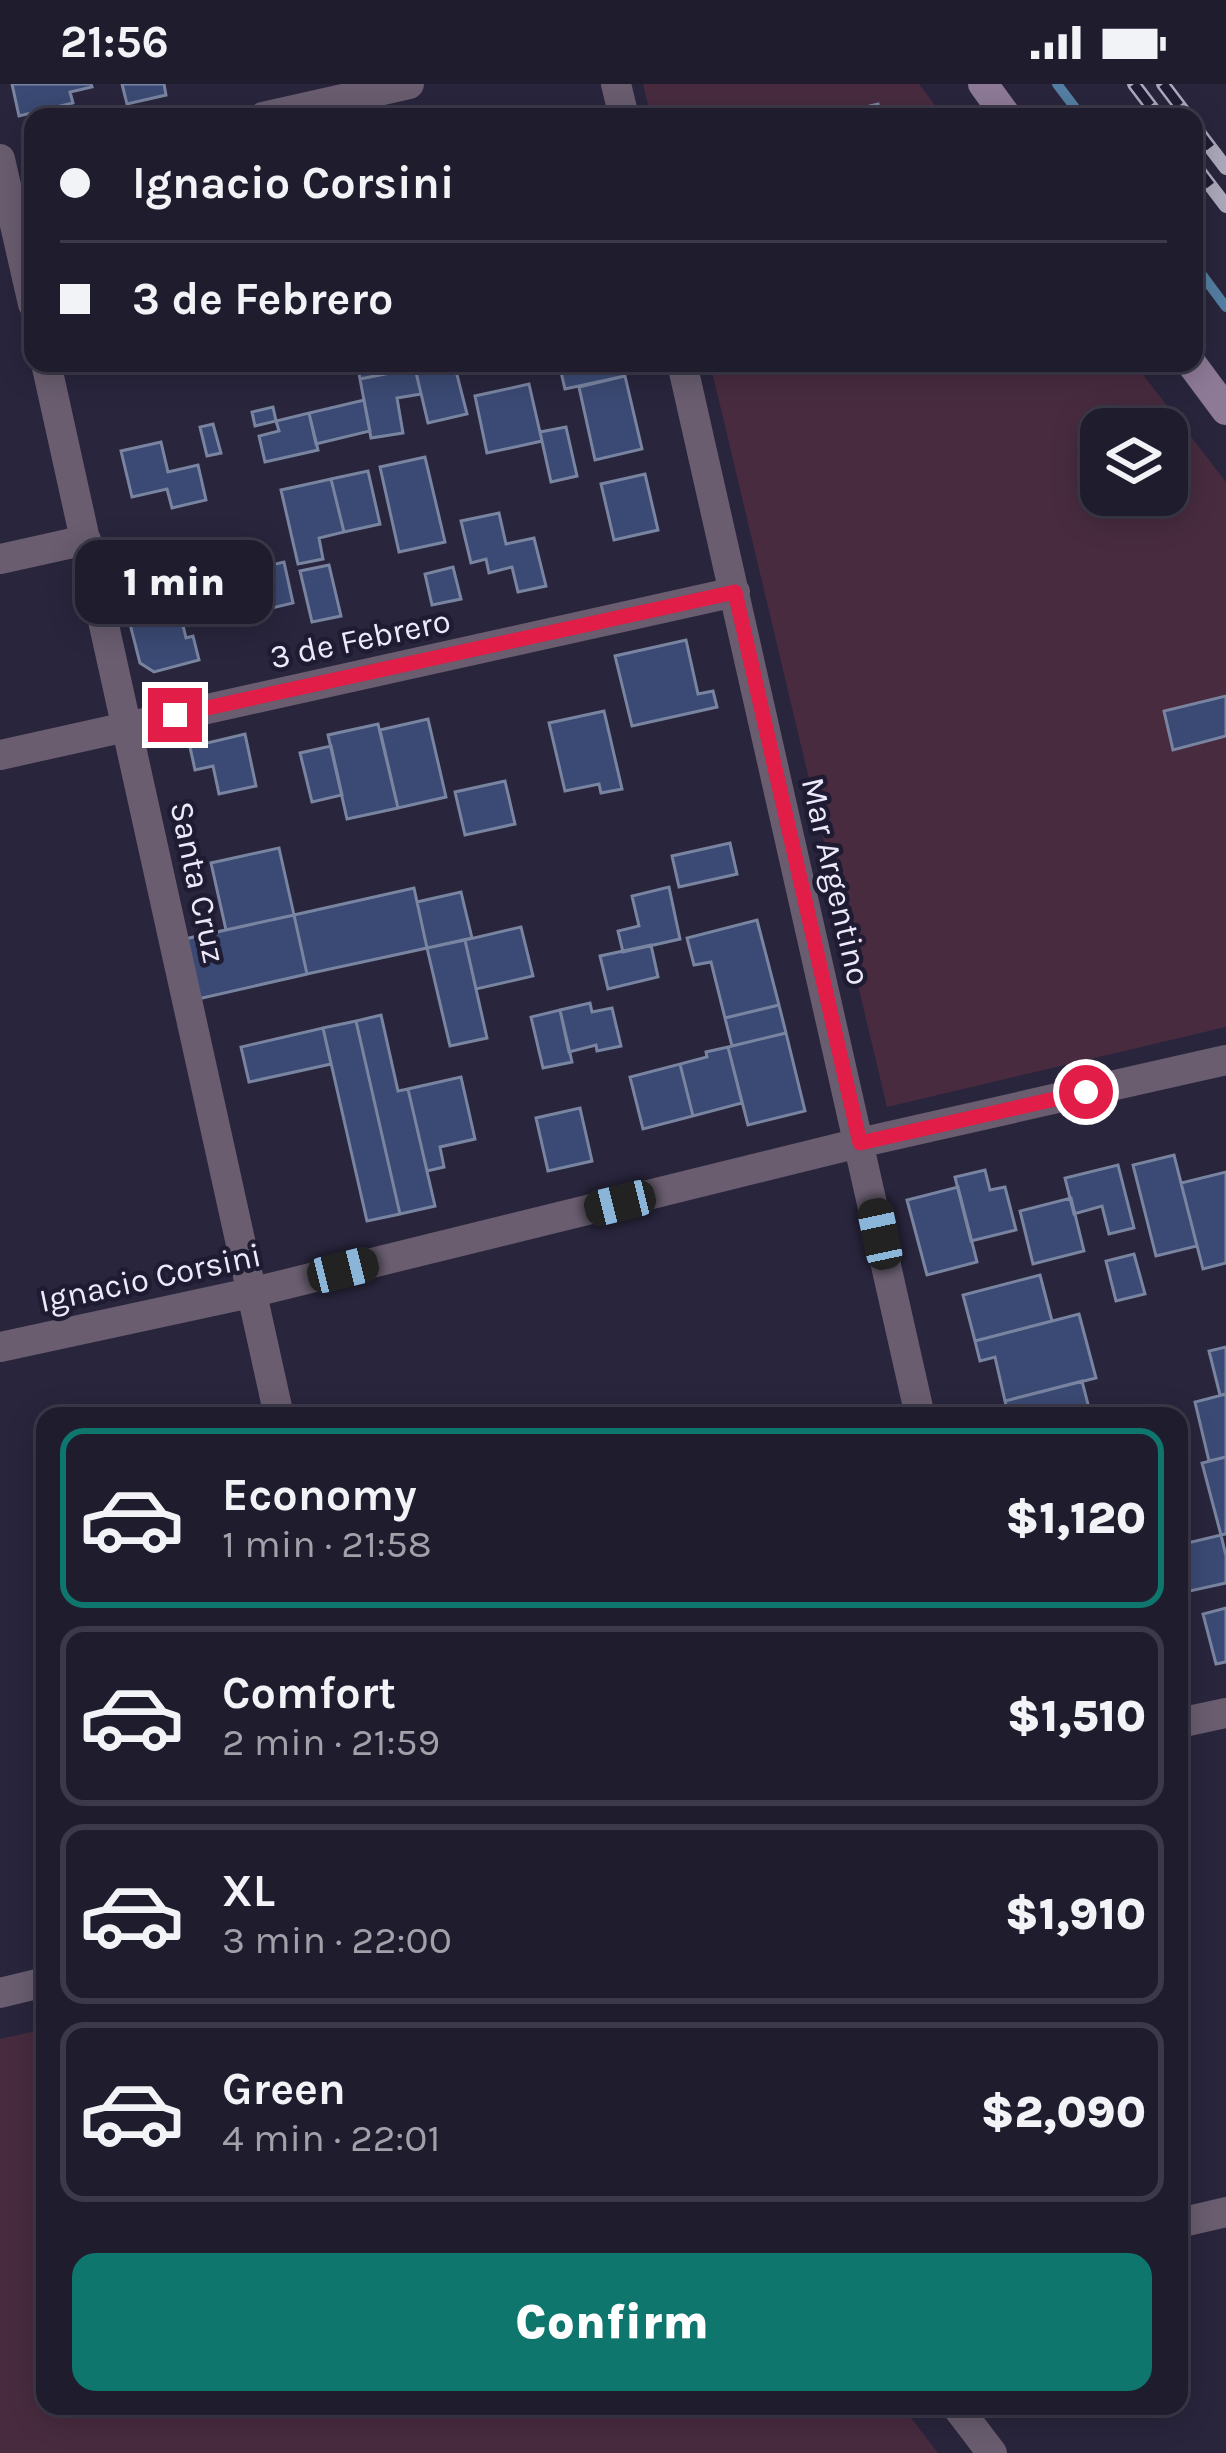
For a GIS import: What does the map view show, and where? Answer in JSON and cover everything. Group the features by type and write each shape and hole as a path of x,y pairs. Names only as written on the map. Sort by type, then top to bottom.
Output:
{"street":[{"path":"303,108 409,84"},
{"path":"982,84 1000,108"},
{"path":"12,168 24,246"},
{"name":"Santa Cruz","path":"48,372 277,1407"},
{"name":"Mar Argentino","path":"684,372 918,1407"},
{"path":"1198,372 1226,410"},
{"path":"0,559 86,540"},
{"name":"3 de Febrero","path":"0,755 735,592"},
{"name":"Ignacio Corsini","path":"0,1347 250,1293 860,1143 1226,1060"},
{"path":"1188,1721 1226,1713"},
{"path":"0,1993 36,1984"},
{"path":"1188,2221 1226,2212"},
{"path":"963,2415 992,2453"}],"shaded area":[{"path":"643,84 919,84 937,108 649,108"},
{"path":"712,372 1141,372 1169,408 1080,408 1080,516 1188,516 1188,433 1226,482 1226,1027 887,1107"},
{"path":"36,2031 36,2415 909,2415 938,2453 0,2453 0,2039"}],"building":[{"path":"12,84 91,84 70,92 73,103 24,108 24,115 19,116"},
{"path":"122,84 164,84 166,95 127,104"},
{"path":"359,372 395,372 360,379"},
{"path":"416,372 456,372 467,414 428,423"},
{"path":"416,372 421,394 397,398 403,433 371,438 360,379"},
{"path":"561,372 624,372 625,376 565,389"},
{"path":"625,376 642,449 595,460 579,387"},
{"path":"529,384 542,441 487,453 475,396"},
{"path":"364,400 370,431 316,444 309,413"},
{"path":"273,407 276,421 255,426 252,412"},
{"path":"309,413 318,450 265,462 259,436 279,431 276,421"},
{"path":"213,424 221,453 207,456 200,427"},
{"path":"566,427 577,476 551,482 540,432"},
{"path":"161,442 168,472 198,465 206,500 172,508 167,489 132,497 121,451"},
{"path":"425,457 445,542 399,552 380,467"},
{"path":"368,471 380,524 344,532 331,479"},
{"path":"645,474 658,530 614,540 601,484"},
{"path":"331,479 344,532 319,538 323,559 298,564 281,490"},
{"path":"499,513 506,544 534,538 546,586 518,592 512,567 489,573 486,559 471,563 461,521"},
{"path":"284,562 293,603 242,615 232,574"},
{"path":"329,565 341,616 312,622 300,571"},
{"path":"453,567 461,599 432,605 425,574"},
{"path":"177,600 186,638 193,636 199,660 154,672 140,663 129,620 139,618 136,610"},
{"path":"686,640 698,694 713,691 717,707 632,726 615,656"},
{"path":"1226,696 1226,736 1173,750 1164,711"},
{"path":"604,711 622,789 601,793 599,784 565,791 549,723"},
{"path":"428,719 446,797 398,808 380,730"},
{"path":"378,724 398,808 347,819 328,735"},
{"path":"245,734 256,786 219,794 213,766 195,770 190,747"},
{"path":"331,746 342,795 312,802 300,753"},
{"path":"505,781 515,824 465,835 455,792"},
{"path":"730,843 737,874 679,887 672,856"},
{"path":"279,848 294,915 226,930 211,863"},
{"path":"669,887 680,939 623,952 618,931 639,926 632,896"},
{"path":"414,888 427,948 307,974 294,915"},
{"path":"461,892 472,938 427,948 417,902"},
{"path":"294,915 307,974 198,999 185,939"},
{"path":"757,920 779,1005 725,1018 711,962 694,965 687,938"},
{"path":"521,927 533,976 476,989 465,940"},
{"path":"465,940 487,1038 450,1046 427,948"},
{"path":"651,945 658,977 608,989 600,956"},
{"path":"590,1003 592,1012 612,1008 621,1046 597,1051 596,1045 569,1052 560,1010"},
{"path":"779,1005 786,1033 732,1046 725,1018"},
{"path":"560,1010 572,1062 543,1068 531,1017"},
{"path":"381,1015 398,1091 408,1089 435,1206 400,1214 356,1021"},
{"path":"356,1021 400,1214 367,1221 323,1028"},
{"path":"323,1028 331,1064 249,1082 241,1047"},
{"path":"786,1033 805,1111 748,1125 728,1047"},
{"path":"728,1047 742,1103 693,1116 680,1064"},
{"path":"680,1064 693,1116 643,1129 630,1077"},
{"path":"461,1077 475,1139 440,1147 444,1167 427,1171 408,1089"},
{"path":"580,1108 592,1161 548,1171 536,1118"},
{"path":"1174,1155 1197,1246 1156,1256 1133,1165"},
{"path":"1118,1165 1134,1228 1109,1234 1102,1206 1074,1214 1065,1178"},
{"path":"985,1170 990,1190 1005,1187 1016,1230 971,1241 955,1177"},
{"path":"1226,1172 1226,1263 1203,1269 1181,1183"},
{"path":"958,1187 977,1262 927,1275 907,1200"},
{"path":"1071,1198 1084,1251 1033,1264 1020,1211"},
{"path":"1134,1254 1145,1294 1116,1301 1106,1261"},
{"path":"1040,1275 1052,1321 975,1341 963,1295"},
{"path":"1079,1314 1096,1378 1005,1401 995,1357 980,1361 975,1341"},
{"path":"1226,1347 1226,1394 1220,1395 1209,1351"},
{"path":"1082,1381 1089,1407 1007,1407 1005,1401"},
{"path":"1226,1394 1226,1457 1209,1461 1195,1402"},
{"path":"1226,1457 1226,1534 1221,1535 1202,1463"},
{"path":"1221,1535 1226,1583 1188,1591 1188,1543"},
{"path":"1226,1608 1226,1662 1216,1664 1203,1614"}],"waterway":[{"path":"1057,84 1075,108"},
{"path":"1203,276 1226,307"}],"railway":[{"path":"1134,84 1152,108"},
{"path":"1163,84 1181,108"},
{"path":"1203,138 1226,168"},
{"path":"1203,176 1226,206"}],"route":[{"path":"175,715 735,592 860,1143 1086,1092"}]}
